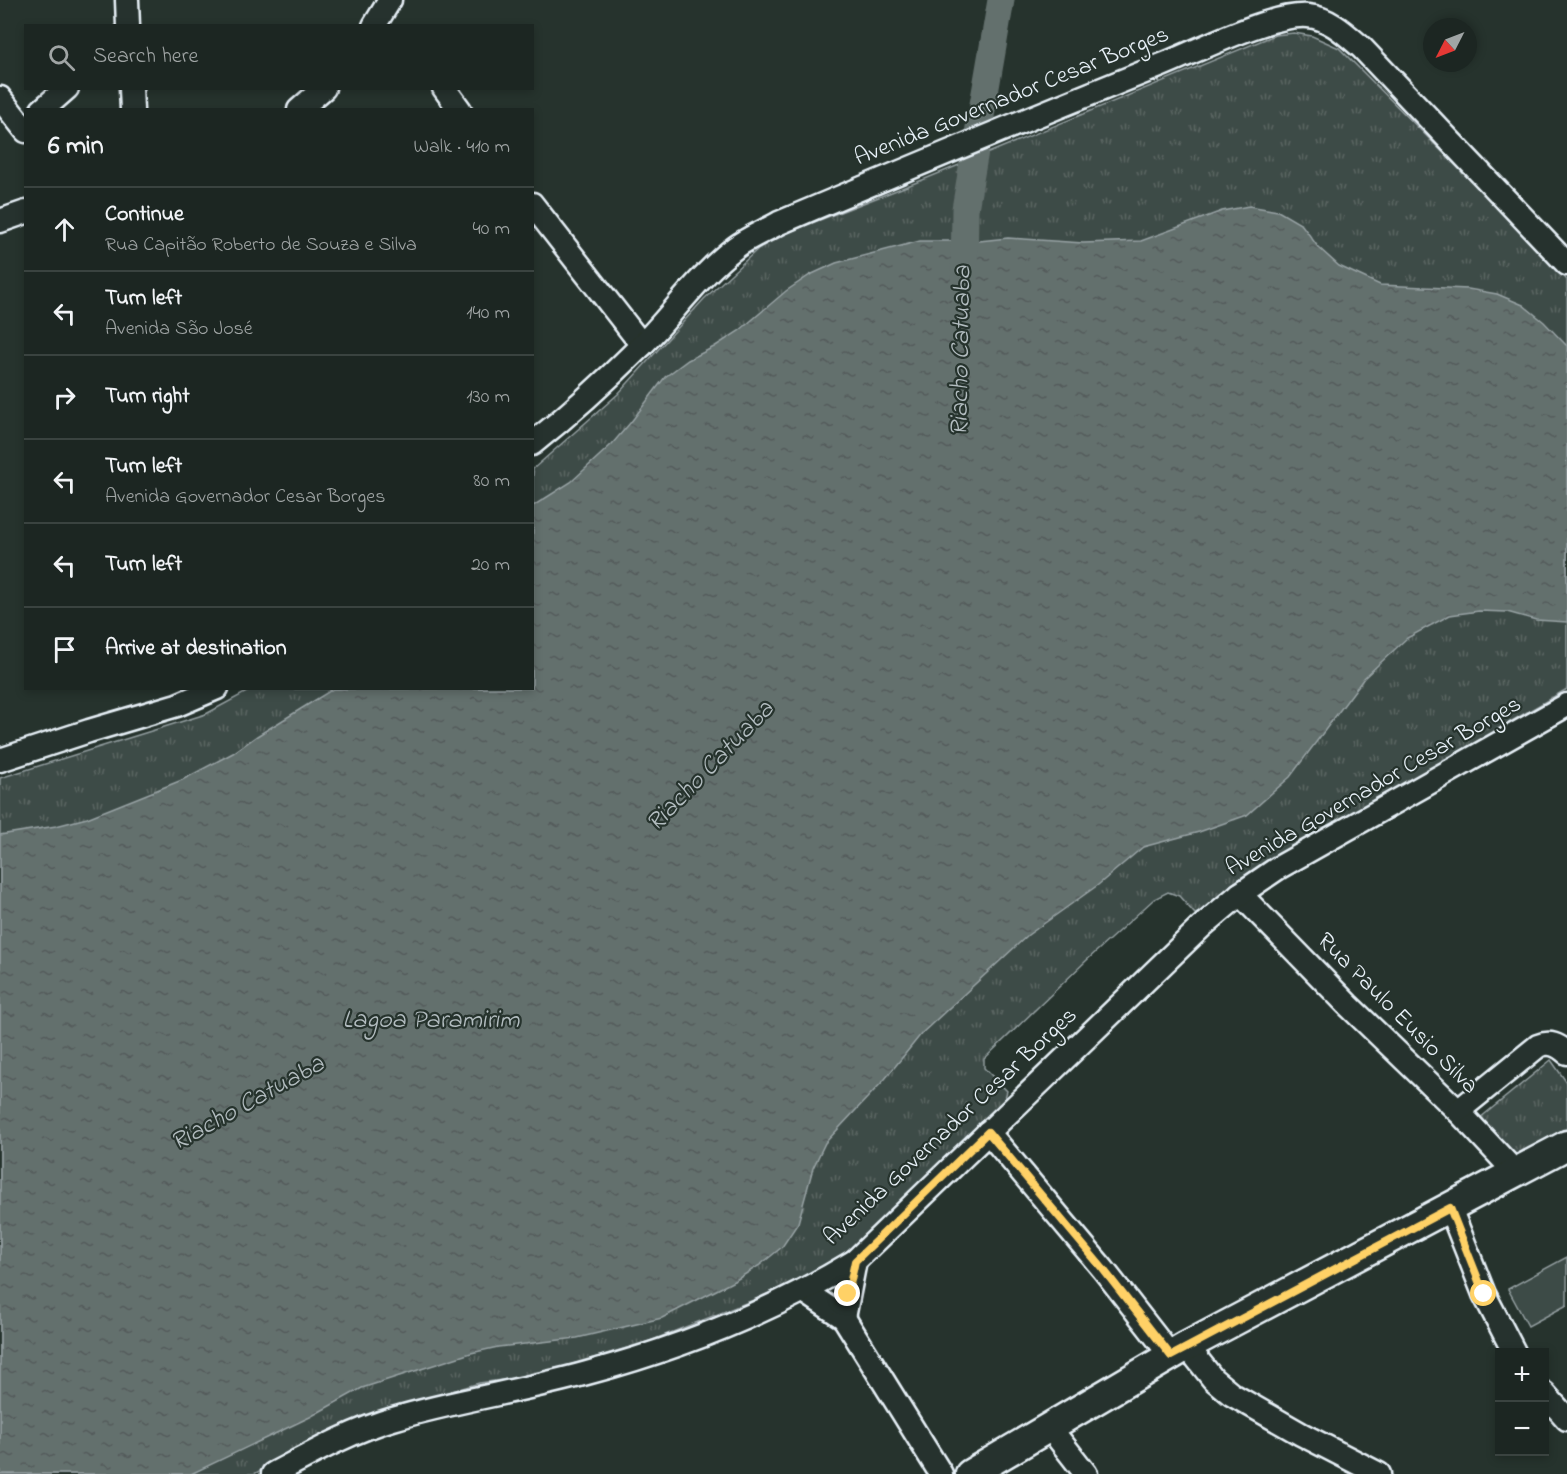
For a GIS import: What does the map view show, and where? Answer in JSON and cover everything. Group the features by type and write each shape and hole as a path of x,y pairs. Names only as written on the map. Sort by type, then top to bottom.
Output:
{"main road":[{"path":"970,1474 1179,1351 1567,1145"}],"street":[{"path":"127,0 128,24"},
{"name":"Avenida Governador Cesar Borges","path":"534,442 573,411 642,345 716,264 737,246 762,232 996,131 1247,31 1292,17 1309,16 1342,30 1362,48 1567,264"},
{"path":"44,108 65,90"},
{"path":"131,90 132,108"},
{"path":"301,108 322,90"},
{"path":"445,90 459,108"},
{"path":"0,98 24,127"},
{"path":"534,207 642,345"},
{"path":"0,221 24,213"},
{"path":"0,760 177,705 212,690"},
{"name":"Avenida Governador Cesar Borges","path":"273,1474 331,1445 392,1419 590,1373 649,1354 717,1329 804,1290 855,1261 1201,927 1240,894 1278,868 1567,705"},
{"name":"Rua Paulo Eusio Silva","path":"1240,894 1348,1005 1458,1111 1516,1173"},
{"path":"1458,1111 1538,1046 1545,1043 1552,1044 1567,1053"},
{"path":"988,1132 1103,1269 1179,1351 1231,1394 1301,1434 1379,1474"},
{"path":"1450,1208 1484,1294 1511,1348"},
{"path":"844,1318 855,1261"},
{"path":"804,1290 844,1318 941,1474"},
{"path":"1549,1398 1567,1419"},
{"path":"1050,1428 1086,1474"}],"green space":[{"name":"Lagoa Paramirim","path":"1294,33 1312,36 1339,48 1567,280 1567,689 1280,855 1206,909 1195,914 1179,896 1168,892 1154,899 984,1059 984,1068 1007,1091 1004,1101 873,1229 843,1255 817,1271 756,1299 650,1341 533,1376 479,1383 416,1402 307,1445 254,1474 0,1474 0,778 206,714 250,690 534,690 534,468 618,394 704,299 759,248 794,230 925,179 1275,35"},
{"path":"1551,1060 1567,1083 1567,1131 1519,1160 1480,1118"},
{"path":"1567,1257 1567,1305 1528,1326 1508,1289"}],"water":[{"name":"Lagoa Paramirim","path":"1249,206 1278,211 1302,225 1318,247 1339,266 1380,285 1468,289 1497,294 1523,305 1544,322 1567,346 1567,622 1536,620 1507,612 1479,611 1450,615 1407,638 1364,678 1290,777 1247,815 1199,832 1143,847 1098,885 1028,935 922,1033 885,1079 825,1143 813,1168 798,1223 782,1247 760,1265 736,1280 662,1318 577,1338 498,1347 471,1353 362,1388 310,1417 191,1474 0,1474 0,835 56,826 87,818 182,780 233,753 331,690 534,690 534,505 571,482 612,444 665,377 688,360 739,331 786,291 810,275 836,263 920,241 979,241 1008,238 1083,243 1141,241 1222,211"}],"waterway":[{"name":"Riacho Catuaba","path":"964,278 965,209 1001,0"}],"route":[{"path":"848,1294 855,1261 988,1132 1103,1269 1171,1356 1313,1278 1450,1208 1484,1294"}]}
